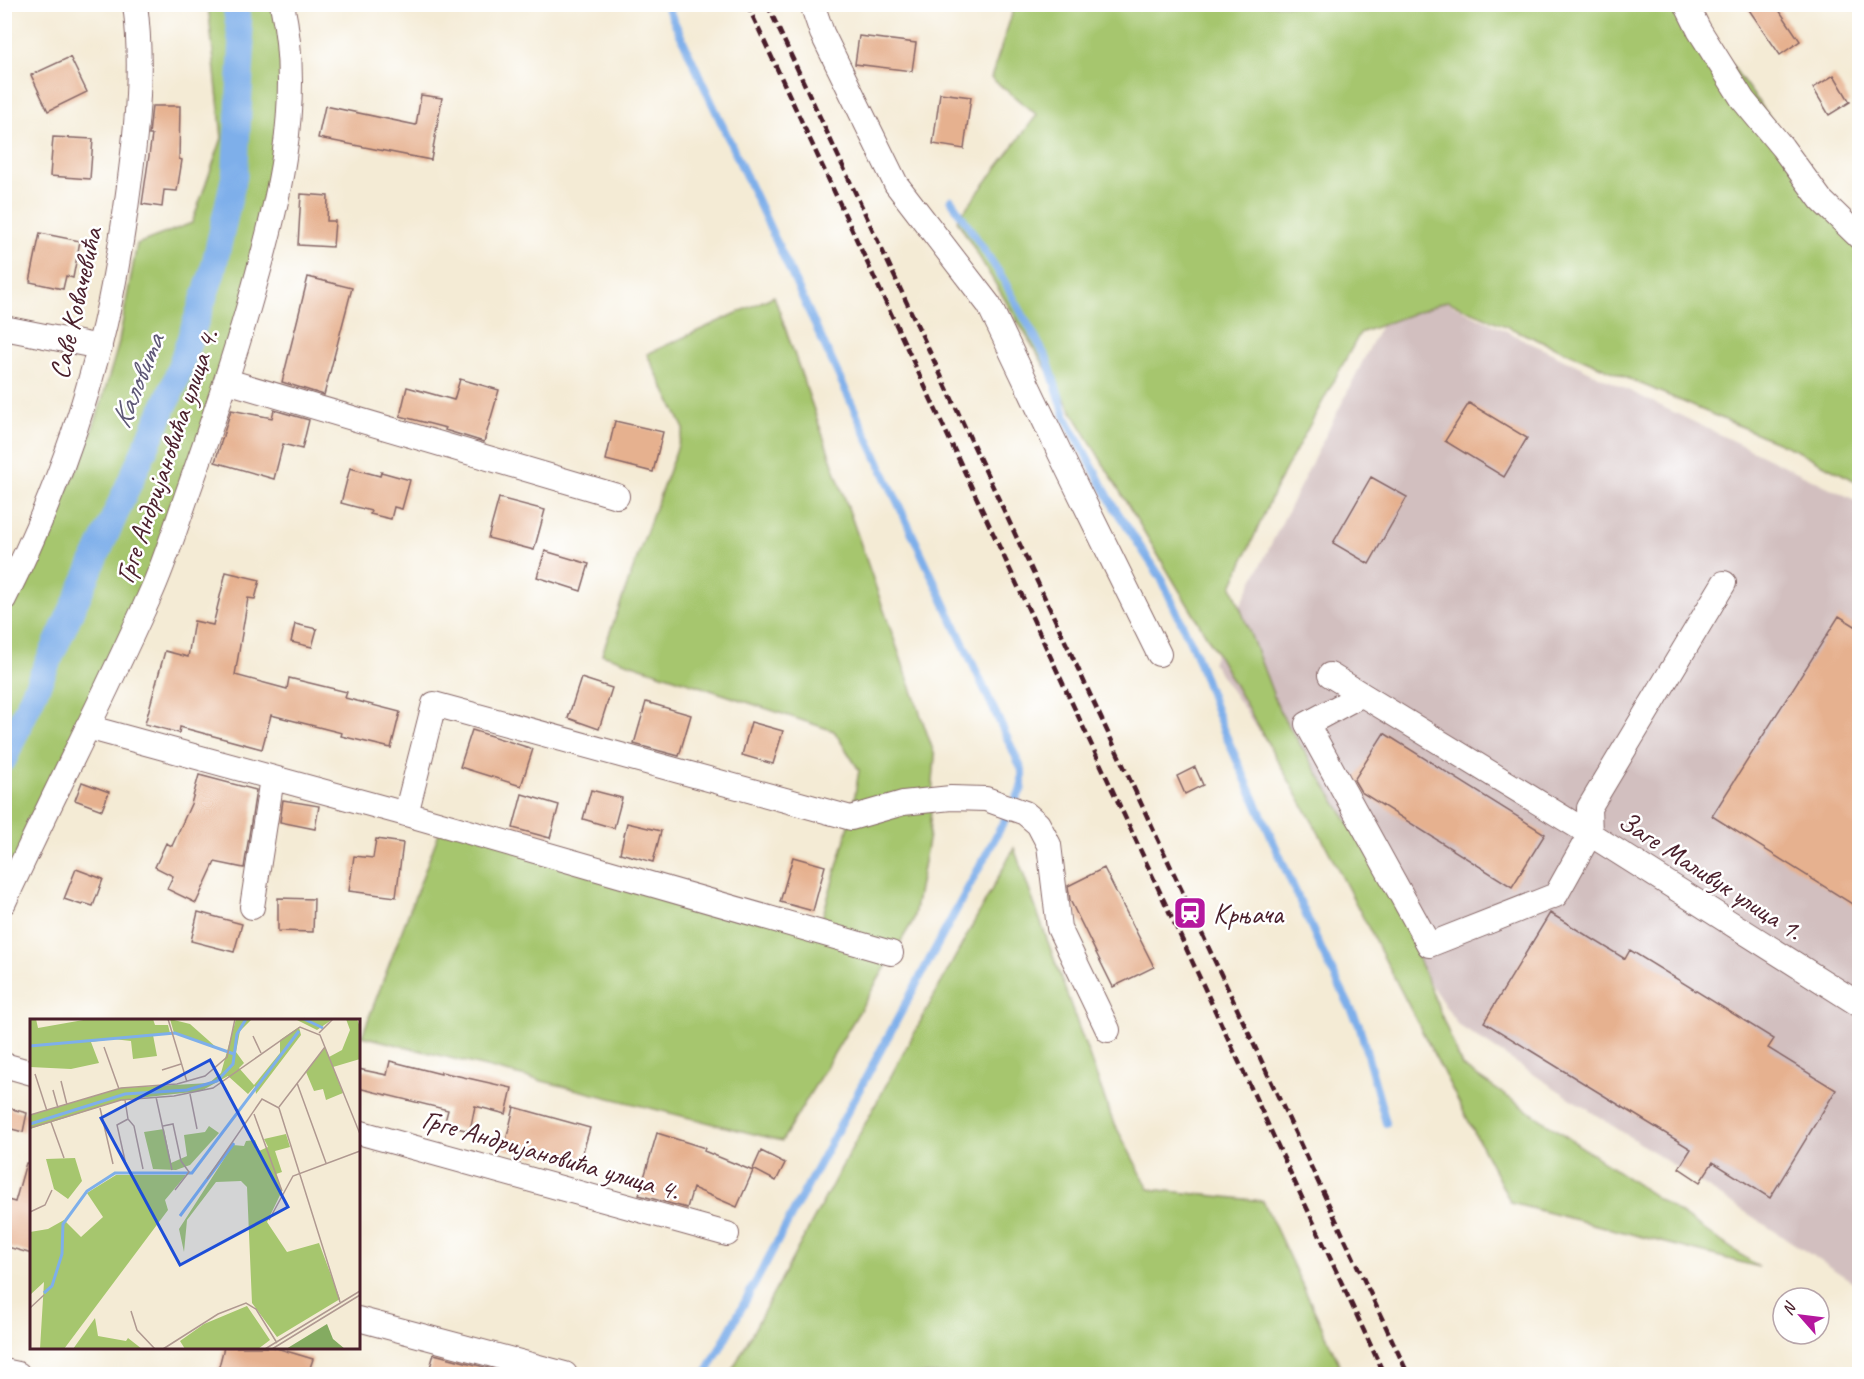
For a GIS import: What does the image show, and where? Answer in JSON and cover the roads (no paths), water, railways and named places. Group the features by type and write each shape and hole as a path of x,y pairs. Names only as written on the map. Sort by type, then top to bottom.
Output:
{"street":[{"name":"Саве Ковачевића","path":"4,599 18,572 65,459 100,347 124,221 136,134 139,75 135,4"},
{"name":"Грге Андријановића улица 4.","path":"4,902 151,593 227,381 264,255 279,185 289,118 291,74 288,31 282,4"},
{"path":"812,4 822,33 896,184 989,304 1159,654"},
{"path":"1686,4 1699,30 1743,100 1782,147 1821,200 1860,238"},
{"path":"4,328 100,347"},
{"path":"227,381 617,496"},
{"name":"Заге Маливук улица 1.","path":"1724,583 1589,808 1590,834 1860,1005"},
{"path":"1330,675 1590,834 1556,896 1429,945 1307,724 1361,695"},
{"path":"406,814 434,704 851,818 903,803 951,798 986,799 1025,813 1038,824 1049,845 1059,928 1107,1030"},
{"path":"87,727 406,814 891,953"},
{"path":"252,907 272,778"},
{"path":"4,1065 30,1072"},
{"name":"Грге Андријановића улица 4.","path":"360,1133 727,1234"},
{"path":"360,1320 565,1374"},
{"path":"4,1371 18,1374"}],"waterway":[{"name":"Каловита","path":"4,759 174,385 212,274 235,173 242,47 235,4"},
{"path":"666,4 1022,770 1022,788 706,1374"},
{"path":"951,200 1002,277 1047,359 1066,418 1114,507 1161,578 1195,652 1223,729 1322,951 1359,1025 1386,1123"}],"railway":[{"path":"747,4 1384,1374"},
{"path":"767,4 1408,1374"}],"place":[{"name":"Крњача","path":"1190,913"}]}
